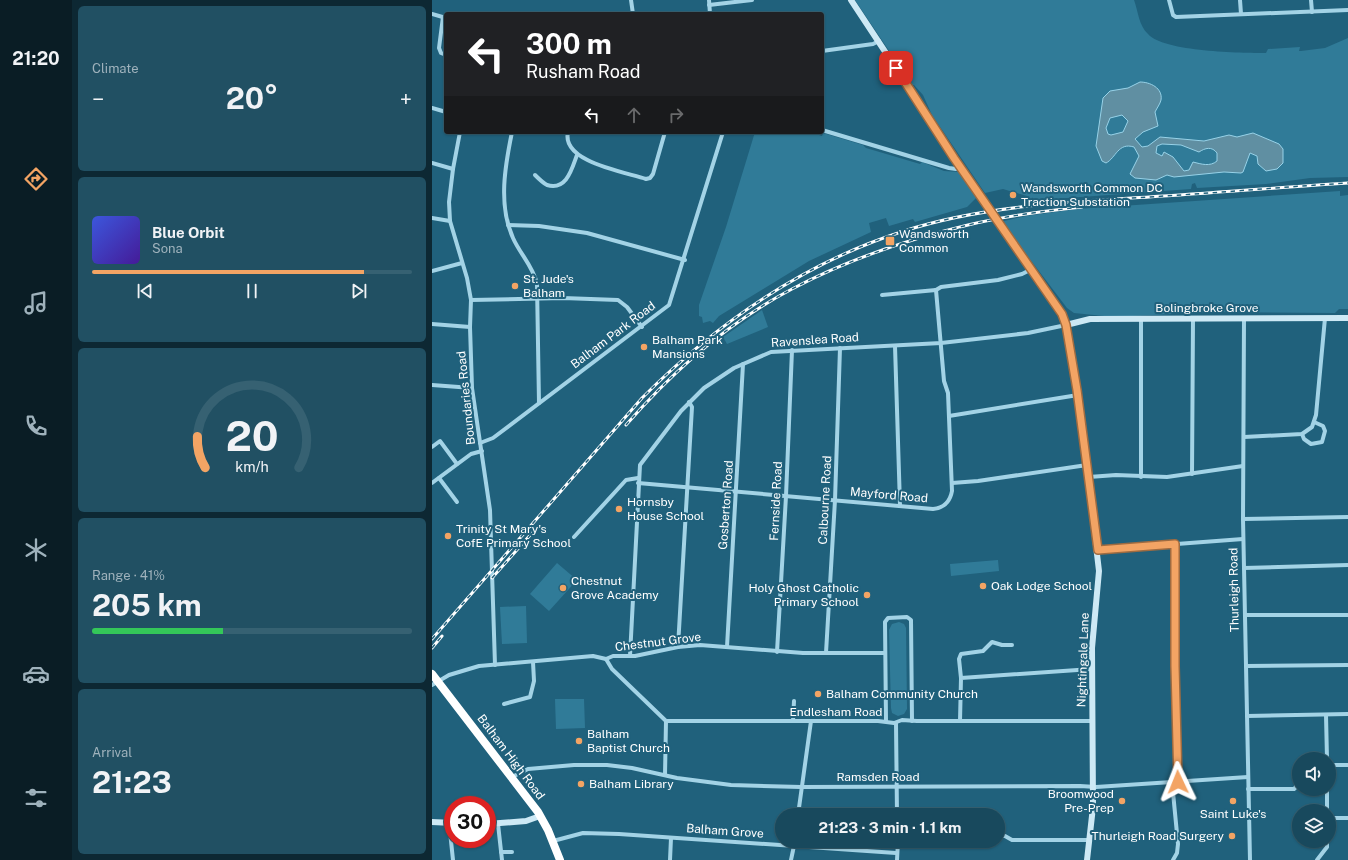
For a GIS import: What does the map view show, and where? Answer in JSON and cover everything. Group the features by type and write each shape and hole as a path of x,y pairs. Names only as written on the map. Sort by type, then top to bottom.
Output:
{"highway":[{"name":"Balham High Road","path":"432,674 435,683 512,777 540,816 553,841 560,860"}],"main road":[{"name":"Nightingale Lane","path":"851,0 1030,270 1062,314 1066,325 1078,395 1098,550 1099,578 1094,623 1092,669 1092,787 1090,840 1087,860"},
{"name":"Bolingbroke Grove","path":"1066,325 1090,320 1348,318"},
{"path":"498,824 526,821 540,816"},
{"path":"432,822 444,822"}],"street":[{"path":"631,0 633,12"},
{"path":"709,0 710,12"},
{"path":"709,5 752,0"},
{"path":"1169,0 1173,16 1348,10"},
{"path":"1240,0 1241,14"},
{"path":"1311,0 1312,12"},
{"path":"432,14 444,18"},
{"path":"444,23 439,48 441,53 444,54"},
{"path":"824,51 873,44 879,41"},
{"path":"432,108 444,111"},
{"path":"824,131 949,168 956,169 961,167"},
{"name":"Boundaries Road","path":"460,134 453,169 450,222 467,278 471,300 470,327 472,388 490,510 496,665"},
{"path":"512,134 506,159 503,188 508,225 517,247 535,274 538,299 539,403"},
{"path":"568,134 567,138 570,148 583,159 648,178 653,174 664,134"},
{"name":"Balham Park Road","path":"480,443 493,438 642,327 669,305 685,260 722,134"},
{"path":"535,175 547,185 558,185 569,178 577,155"},
{"path":"432,163 453,169"},
{"path":"432,218 450,222"},
{"path":"508,225 540,226 587,233 685,260"},
{"path":"432,271 462,263"},
{"path":"882,295 936,290 941,287 1011,277 1030,270"},
{"name":"Mayford Road","path":"638,484 688,487 933,509 942,507 951,496 952,483 949,416 936,290"},
{"path":"471,300 618,300 627,307 642,327"},
{"path":"1244,437 1302,434 1307,432 1314,422 1325,318"},
{"path":"1140,477 1141,319"},
{"path":"1192,474 1193,319"},
{"name":"Thurleigh Road","path":"1244,319 1243,539 1250,860"},
{"path":"432,324 470,327"},
{"name":"Ravenslea Road","path":"630,656 638,478 642,461 689,402 716,380 743,364 771,352 941,343 1028,333 1066,325"},
{"path":"895,346 900,506"},
{"name":"Calbourne Road","path":"826,653 835,500 840,348"},
{"name":"Fernside Road","path":"776,652 786,496 792,350"},
{"name":"Gosberton Road","path":"727,647 743,364"},
{"path":"432,385 472,388"},
{"path":"949,416 1078,395"},
{"path":"678,647 692,407 689,402"},
{"path":"1302,434 1304,439 1311,444 1322,442 1325,431 1323,426 1314,422"},
{"path":"432,447 440,442 457,464"},
{"path":"432,483 473,453 482,451"},
{"path":"952,483 978,481 1087,465"},
{"path":"1089,477 1116,475 1167,477 1243,466"},
{"path":"439,478 457,502"},
{"path":"574,537 626,480 638,478"},
{"path":"1243,519 1348,517"},
{"path":"1098,550 1243,539"},
{"path":"1175,544 1175,666 1178,782"},
{"path":"1244,568 1348,565"},
{"path":"1245,615 1348,615"},
{"path":"886,722 885,621 890,618 910,618 912,721"},
{"path":"960,721 961,678 958,659 961,654 983,651 992,642 1002,645 1012,645"},
{"name":"Chestnut Grove","path":"435,683 449,674 469,668 598,656 606,659 613,656 630,656 678,647 700,645 776,652 885,653"},
{"path":"606,659 612,669 666,721 665,775"},
{"path":"504,704 530,697 534,682 532,662"},
{"path":"1246,666 1348,665"},
{"path":"961,678 1092,669"},
{"path":"793,721 794,701"},
{"path":"1247,716 1348,714"},
{"path":"1326,715 1327,752"},
{"name":"Endlesham Road","path":"666,721 811,721 896,723 903,720 1092,721"},
{"path":"799,808 811,721"},
{"path":"896,723 897,808"},
{"name":"Ramsden Road","path":"512,777 528,769 574,765 607,766 731,785 801,787 1092,787 1248,777"},
{"path":"1336,765 1348,765"},
{"path":"1172,782 1178,844 1177,853 1173,860"},
{"path":"1248,789 1292,789"},
{"path":"1336,818 1348,818"},
{"path":"498,824 502,860"},
{"name":"Balham Grove","path":"553,841 583,833 775,842"},
{"path":"1005,836 1012,840 1090,840"},
{"path":"670,860 671,838"},
{"path":"452,848 453,860"},
{"path":"791,860 794,848"},
{"name":"Balham Grove","path":"846,848 896,853"},
{"path":"897,848 896,853 897,860"},
{"path":"1317,860 1326,848"},
{"path":"501,852 512,852"}],"shaded area":[{"path":"855,0 1134,0 1139,18 1145,31 1157,40 1170,45 1186,48 1222,52 1266,53 1268,49 1300,47 1299,51 1301,51 1325,48 1348,38 1348,177 1310,178 1266,184 1197,188 1195,183 1192,184 1191,189 1026,201 1027,196 1003,189 985,193 932,115 923,95 914,85 912,85"},
{"path":"1140,82 1148,83 1158,89 1161,96 1161,102 1155,112 1158,126 1143,132 1135,139 1142,147 1148,146 1160,137 1204,141 1229,135 1237,137 1253,133 1279,144 1283,149 1283,163 1277,169 1266,171 1258,164 1257,156 1250,153 1243,172 1241,173 1224,172 1174,177 1167,175 1156,180 1135,178 1130,174 1139,156 1134,147 1124,147 1106,163 1102,161 1096,146 1103,98 1110,91 1128,88","holes":["1122,115 1128,121 1123,132 1111,135 1108,134 1106,128 1110,118","1162,144 1181,145 1199,152 1204,149 1213,149 1217,153 1217,161 1211,164 1193,162 1189,170 1184,171 1173,157 1164,152 1162,156 1156,153 1157,146"]},
{"name":"Wandsworth Common","path":"824,133 863,145 866,148 920,164 922,162 944,171 960,172 975,193 976,198 967,207 915,222 913,219 889,226 886,218 869,223 871,232 809,261 719,316 713,323 710,321 703,323 702,317 699,316 699,305 726,227 754,134 816,134 822,136"},
{"name":"Wandsworth Common","path":"1340,191 1340,196 1348,195 1348,309 1339,309 1335,313 1211,312 1114,317 1074,313 1067,308 1007,229 1004,221 1026,216 1077,209"},
{"path":"762,310 768,327 727,344 723,337"},
{"path":"998,560 999,571 951,576 950,564"},
{"path":"557,563 577,580 549,611 530,594"},
{"path":"526,606 527,643 502,644 500,607"},
{"path":"899,622 904,624 906,628 907,709 904,714 898,716 892,713 891,708 889,630 892,624"},
{"path":"555,699 584,699 585,728 556,729"}],"railway":[{"path":"432,639 642,398 670,371 731,321 796,278 831,260 867,244 904,231 964,216 1025,206 1348,183"},
{"path":"626,425 683,367 724,332 769,302 812,279 855,260 923,237 1010,216 1082,207"},
{"path":"492,578 532,533"},
{"path":"432,648 442,636"}],"place":[{"name":"Wandsworth Common DC Traction Substation","path":"1013,195"},
{"name":"Wandsworth Common","path":"890,241"},
{"name":"St. Jude's Balham","path":"515,286"},
{"name":"Balham Park Mansions","path":"644,347"},
{"name":"Hornsby House School","path":"619,509"},
{"name":"Trinity St Mary's CofE Primary School","path":"448,536"},
{"name":"Oak Lodge School","path":"983,586"},
{"name":"Chestnut Grove Academy","path":"563,588"},
{"name":"Holy Ghost Catholic Primary School","path":"867,595"},
{"name":"Balham Community Church","path":"818,694"},
{"name":"Balham Baptist Church","path":"579,741"},
{"name":"Balham Library","path":"581,784"},
{"name":"Broomwood Pre-Prep","path":"1122,801"},
{"name":"Saint Luke's","path":"1233,801"},
{"name":"Thurleigh Road Surgery","path":"1232,836"}],"route":[{"path":"896,68 954,158 980,194 1030,270 1062,314 1066,325 1077,390 1098,550 1175,544 1175,666 1178,782"}]}
